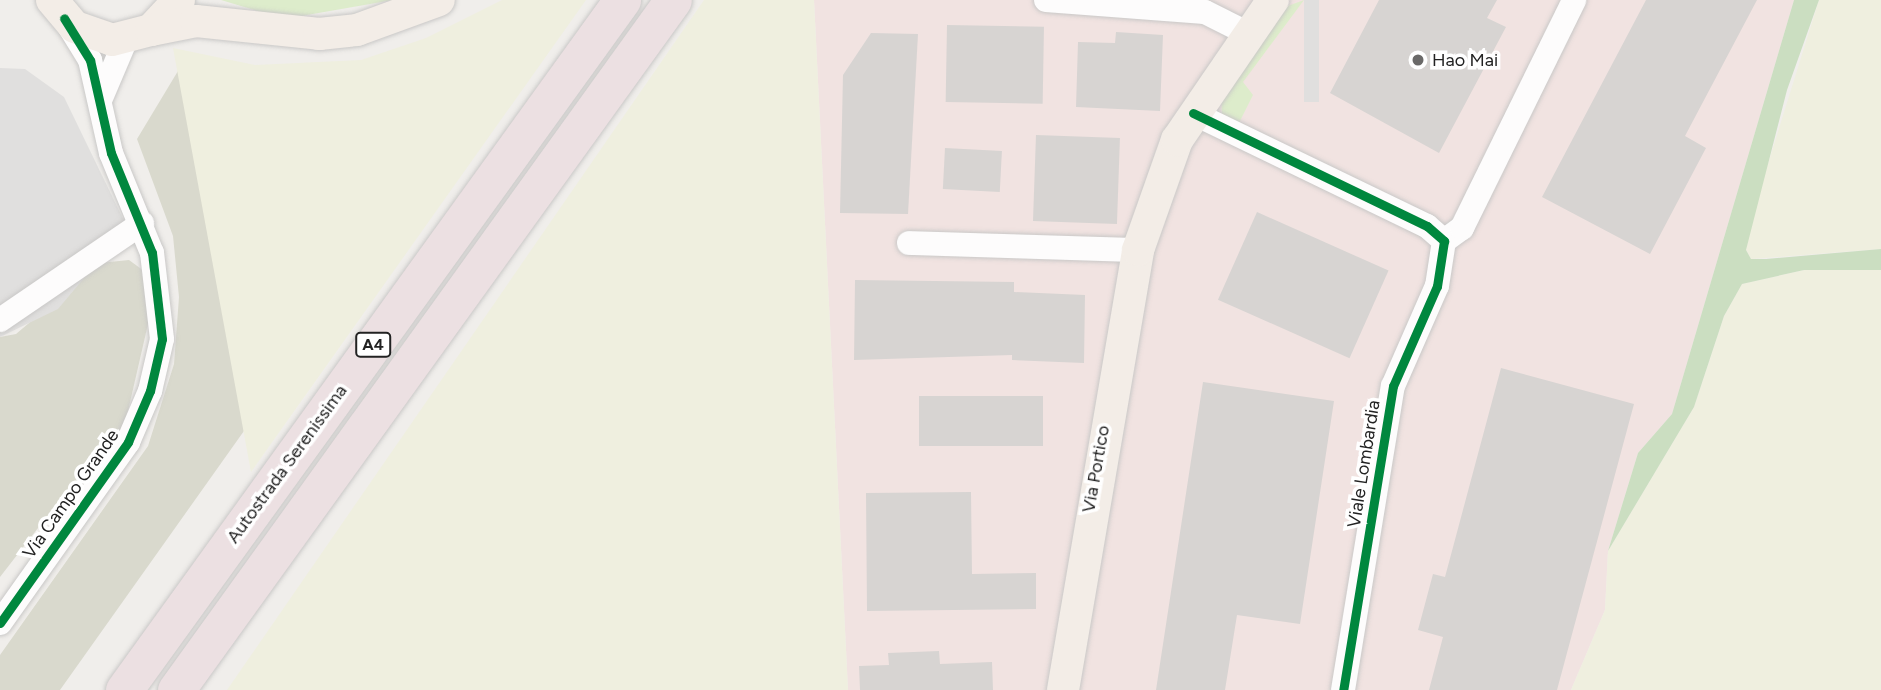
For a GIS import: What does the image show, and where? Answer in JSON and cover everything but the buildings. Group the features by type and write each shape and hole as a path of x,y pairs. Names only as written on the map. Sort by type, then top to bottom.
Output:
{"highway":[{"name":"Autostrada Serenissima","path":"124,690 622,0"},
{"name":"A4","path":"176,690 673,0"}],"main road":[{"path":"139,35 179,0"},
{"path":"204,0 243,25"},
{"path":"51,6 99,38 139,35 186,21 243,25 293,36 357,30 439,0"},
{"name":"Via Portico","path":"1063,690 1073,603 1138,250 1161,177 1193,113 1273,0"}],"street":[{"path":"1046,0 1205,12 1249,34"},
{"path":"1193,113 1427,226 1444,241 1462,228 1574,0"},
{"name":"Via Campo Grande","path":"0,623 78,514 141,418 159,352 162,292 142,223 111,153 101,102 86,51 51,6"},
{"name":"Via Campo Grande","path":"101,102 108,68 139,35"},
{"path":"0,320 142,223"},
{"name":"Viale Lombardia","path":"1343,690 1393,386 1437,286 1444,241"},
{"path":"909,243 1138,250"},
{"path":"0,601 55,531 78,514"}],"shaded area":[{"path":"814,0 1794,0 1672,414 1638,453 1608,551 1605,610 1571,690 848,690"},
{"path":"1304,0 1319,0 1319,102 1304,102"},
{"path":"184,61 337,300 60,690 0,690 0,655 148,446 174,364 179,297 173,236 137,139"},
{"path":"0,68 25,69 64,97 127,227 58,309 0,337"},
{"path":"129,260 144,271 151,311 125,424 79,492 45,519 0,577 0,337 16,334 100,263"}],"green space":[{"path":"221,0 393,0 284,19"},
{"path":"502,0 586,0 251,472 173,48 255,65 361,60 426,38"},
{"path":"704,0 814,0 848,690 227,690"},
{"path":"1304,0 1243,82 1253,95 1239,123 1222,114 1221,96 1285,7"},
{"path":"1794,0 1819,0 1787,90 1746,250 1751,259 1766,259 1881,249 1881,270 1804,270 1742,284 1724,316 1694,407 1608,551 1638,453 1672,414"},
{"path":"1819,0 1881,0 1881,249 1751,259 1746,250 1752,215"},
{"path":"1804,270 1881,270 1881,690 1571,690 1605,610 1608,551 1694,407 1724,316 1742,284"}],"cycle path":[{"path":"0,623 128,442 150,391 162,339 152,253 111,153 90,60 64,18"},
{"path":"1193,113 1427,226 1444,241 1437,286 1393,386 1343,690"}],"place":[{"name":"Hao Mai","path":"1418,60"}]}
